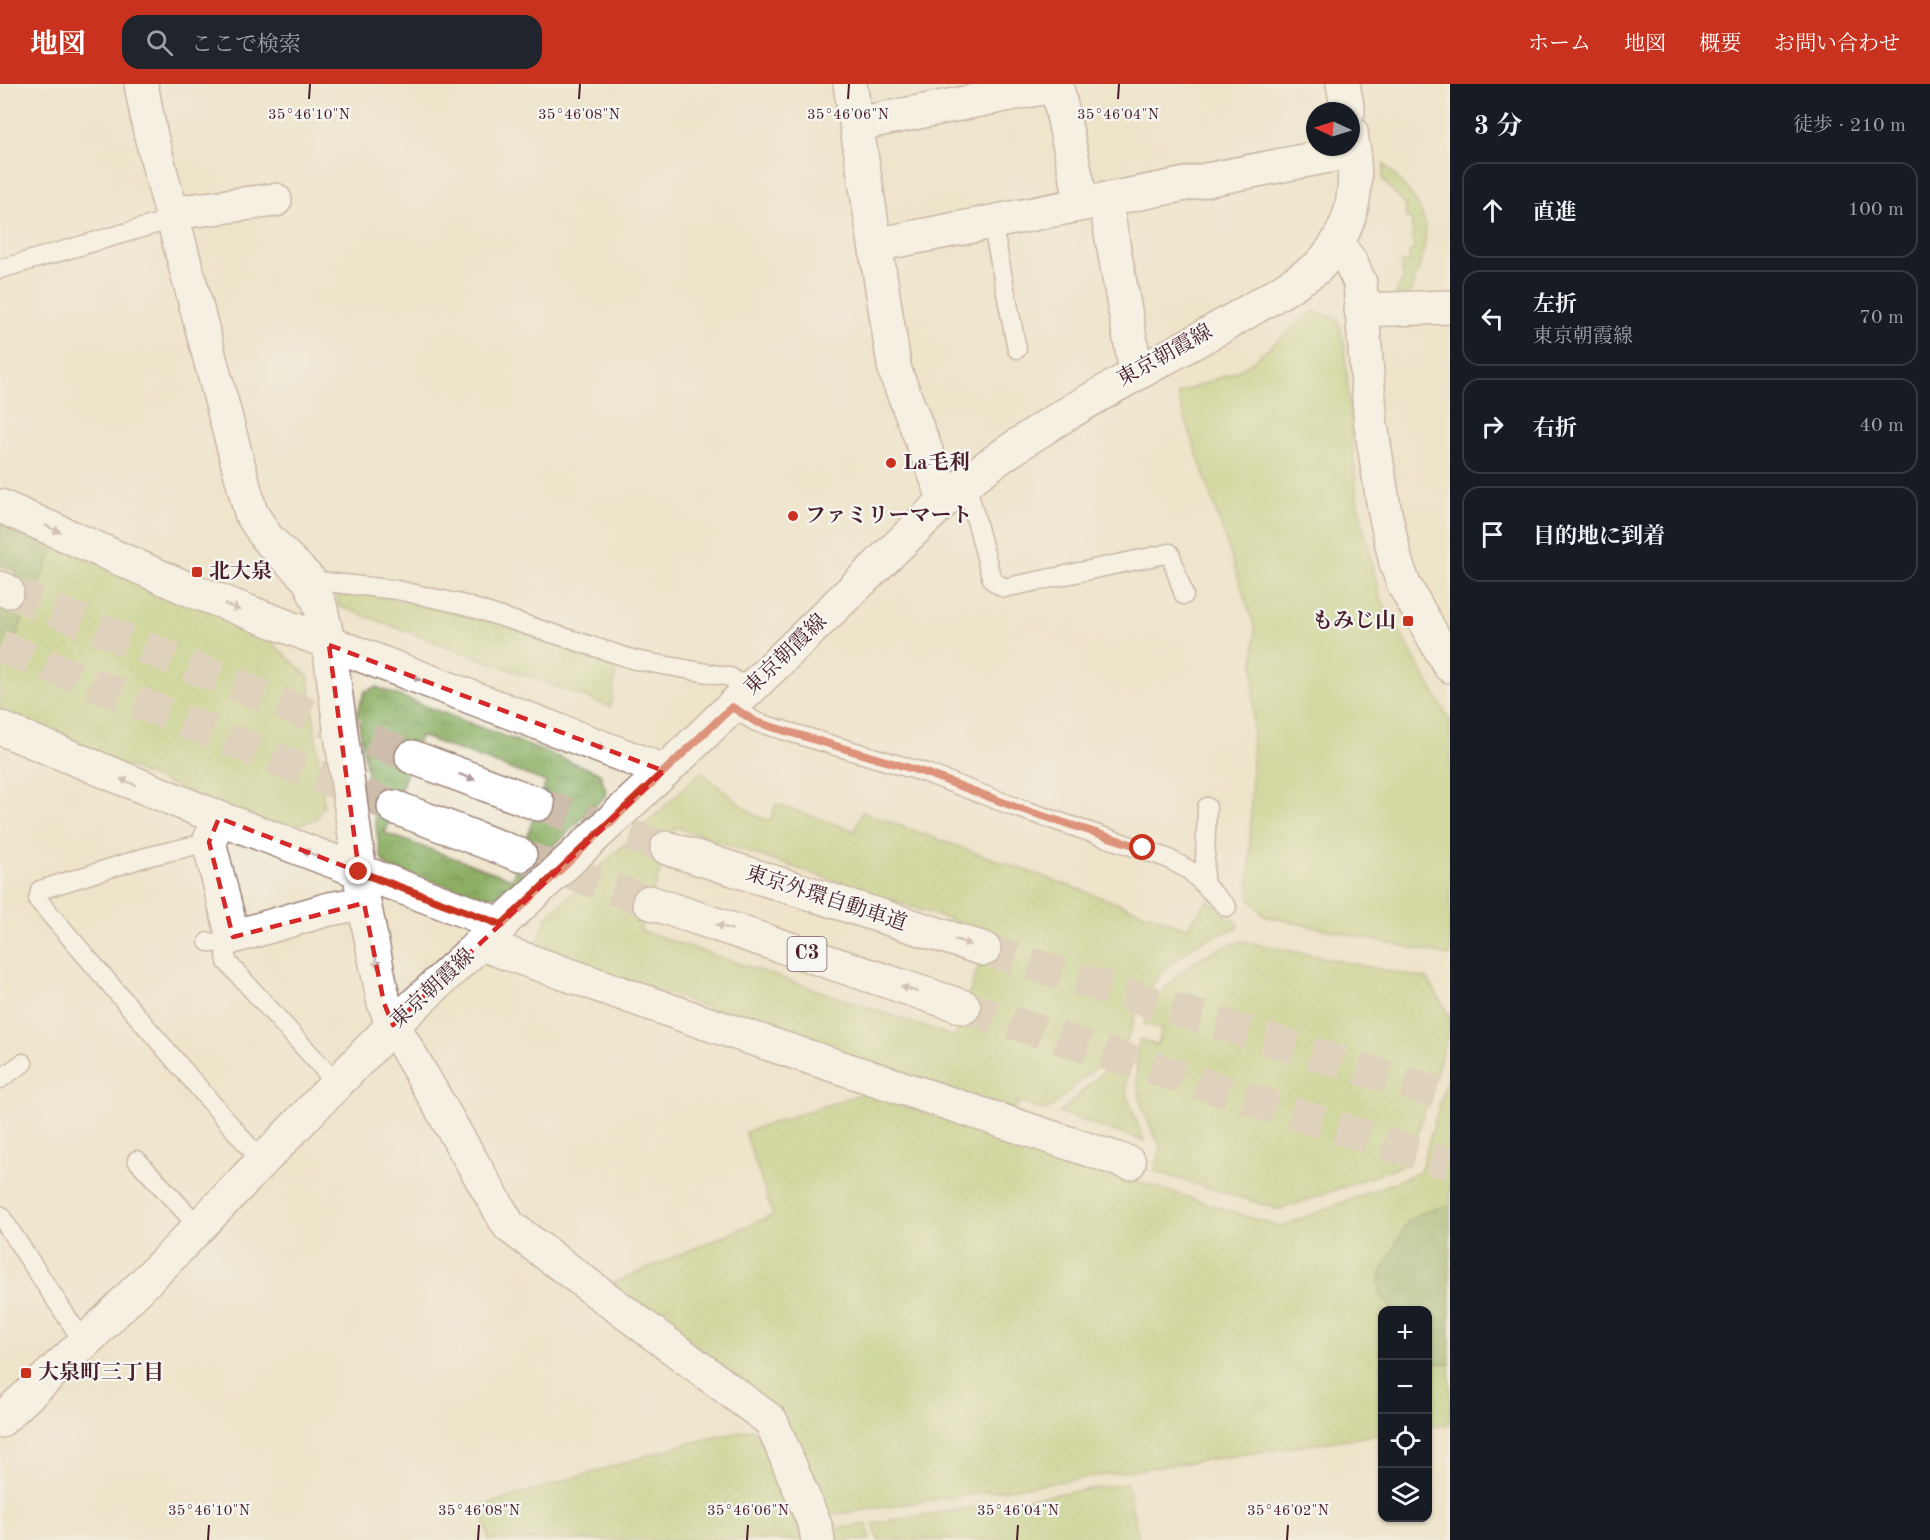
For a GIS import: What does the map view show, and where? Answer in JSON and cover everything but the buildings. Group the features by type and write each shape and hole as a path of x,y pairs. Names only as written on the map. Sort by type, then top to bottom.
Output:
{"main road":[{"path":"141,84 150,132 251,513 267,538 309,580 320,604 329,645 362,887 384,1003 393,1025 509,1226 771,1421 815,1525 818,1540"},
{"path":"850,84 895,371 956,491"},
{"path":"1343,84 1346,102"},
{"path":"857,124 1052,86 1057,87 1094,202 1136,372"},
{"path":"876,245 1094,202 1306,152"},
{"name":"東京朝霞線","path":"0,1421 84,1343 393,1025 740,699 956,491 1055,419 1305,277 1317,268 1338,245 1346,229 1353,205 1352,156"},
{"path":"172,216 275,200"},
{"path":"1338,245 1350,261 1360,283 1371,425 1384,508 1396,563 1404,585 1450,666"},
{"path":"1361,310 1450,307"},
{"path":"0,506 186,588 329,645 664,771"},
{"path":"0,728 214,830 492,934 700,1022 1129,1163"},
{"path":"412,757 538,804"},
{"path":"394,807 520,855"},
{"path":"214,830 222,941 329,909 362,887"},
{"name":"東京外環自動車道","path":"667,848 984,949"},
{"name":"C3","path":"649,902 964,1007"}],"lane":[{"path":"0,269 172,216"},
{"path":"992,222 1017,349"},
{"path":"956,491 992,580 1004,588 1170,553 1184,595"},
{"path":"309,580 397,590 461,604 635,660 730,677 740,699 756,722 926,773 1018,808 1151,851 1189,870 1227,907"},
{"path":"1204,883 1208,807"},
{"path":"214,830 146,857 40,890 38,900 262,1162"},
{"path":"222,941 227,962 337,1084"},
{"path":"0,1079 23,1063"},
{"path":"137,1160 199,1227"},
{"path":"0,1215 84,1343"}],"highlighted area":[{"path":"329,645 664,771 393,1025 384,1003 364,903 233,937 209,842 219,818 359,872"}],"green space":[{"path":"1384,164 1412,196 1425,224 1423,254 1409,295 1395,295 1403,279 1401,263 1410,262 1409,251 1414,250 1411,218 1406,218 1405,205 1383,180"},
{"path":"1314,311 1338,319 1344,341 1357,499 1379,595 1450,721 1450,956 1264,916 1249,897 1255,628 1177,394 1244,368"},
{"path":"0,521 55,546 0,672 0,606 16,572 0,565"},
{"path":"55,546 258,630 309,677 324,805 316,819 283,830 0,715 0,672"},
{"path":"337,590 440,608 534,634 617,663 611,707 338,606"},
{"path":"376,687 600,773 607,794 505,894 484,897 392,869 385,865 381,857 357,712 365,691","holes":["420,736 546,782 512,879 385,833"]},
{"path":"701,772 754,815 770,821 776,804 855,831 862,812 1187,928 1208,900 1239,925 1237,928 1197,943 1164,970 1139,1004 1128,1038 1047,1111 1018,1102 1014,1111 535,949 547,917","holes":["675,827 989,933 955,1037 640,930"]},
{"path":"1242,941 1428,979 1450,1017 1450,1027 1409,1163 1280,1210 1154,1171 1161,1147 1143,1109 1136,1068 1140,1039 1157,1045 1162,1030 1144,1024 1161,994 1183,971 1210,953"},
{"path":"1125,1052 1127,1096 1144,1141 1059,1113"},
{"path":"1450,1069 1450,1207 1446,1206 1393,1251 1380,1276 1392,1306 1378,1306 1378,1435 824,1516 783,1413 608,1285 773,1215 745,1132 863,1093 1280,1227 1420,1172"},
{"path":"1450,1207 1450,1364 1432,1362 1432,1306 1390,1306 1380,1295 1380,1276 1407,1222 1424,1212"},
{"path":"1432,1362 1450,1364 1450,1424 1432,1426"},
{"path":"752,1429 777,1467 794,1510 802,1540 489,1540 481,1506 689,1443"},
{"path":"1127,1483 1139,1540 878,1540 873,1523"},
{"path":"867,1524 870,1540 831,1540 829,1530"}],"tunnel":[{"path":"7,591 412,757"},
{"path":"0,646 394,807"},
{"path":"538,804 667,848"},
{"path":"520,855 649,902"},
{"path":"984,949 1450,1097"},
{"path":"964,1007 1450,1164"}],"place":[{"name":"La毛利","path":"891,463"},
{"name":"ファミリーマート","path":"793,516"},
{"name":"北大泉","path":"197,572"},
{"name":"もみじ山","path":"1408,621"},
{"name":"大泉町三丁目","path":"26,1373"}],"route":[{"path":"359,872 502,925 732,707 756,722 926,773 1018,808 1143,848"}]}
